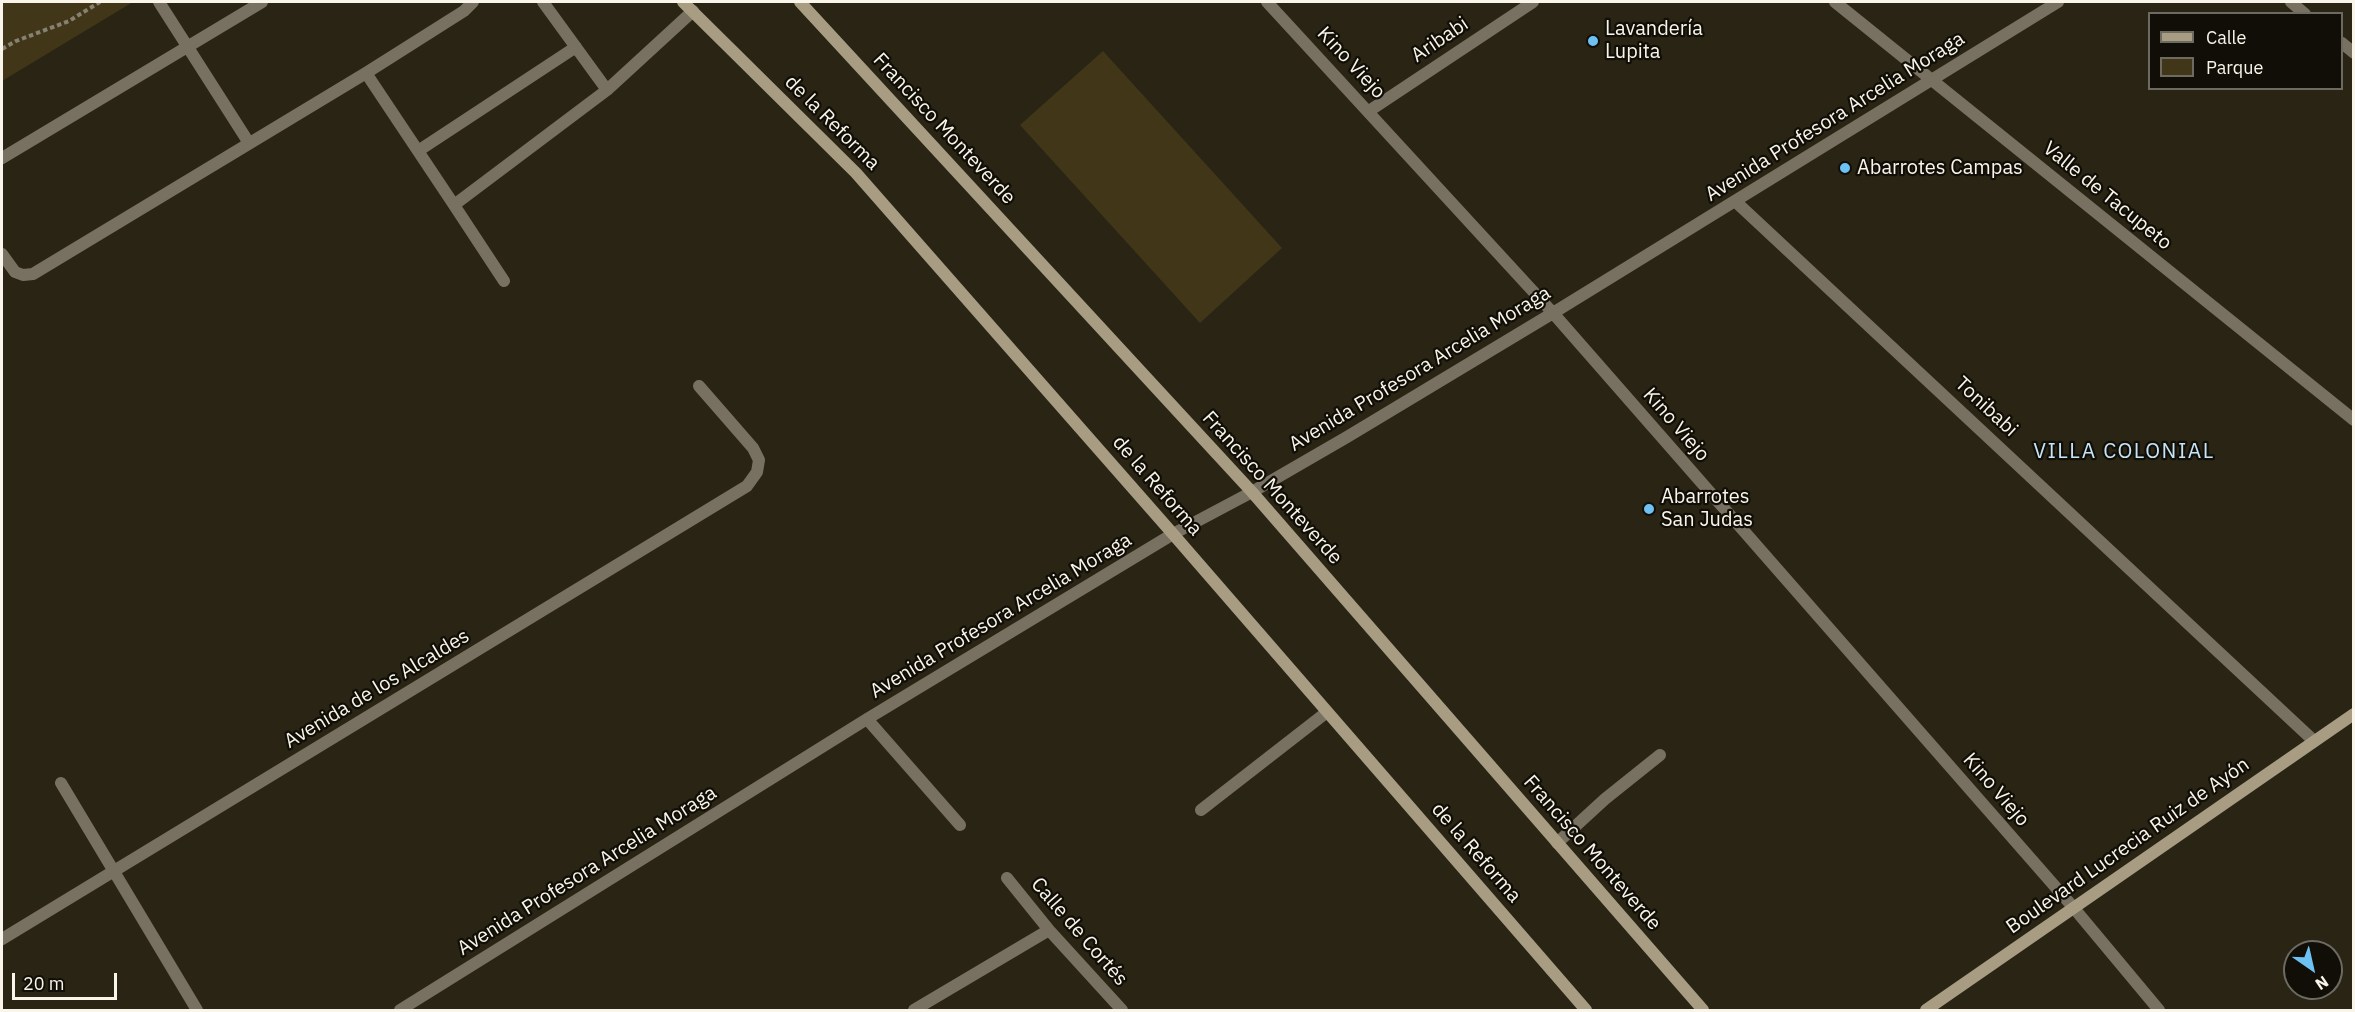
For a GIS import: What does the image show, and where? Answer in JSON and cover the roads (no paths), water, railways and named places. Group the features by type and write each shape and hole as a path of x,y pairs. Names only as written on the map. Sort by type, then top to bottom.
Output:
{"street":[{"path":"159,2 249,143"},
{"path":"2,158 262,2"},
{"path":"2,254 15,273 33,274 366,73 464,11 473,2"},
{"path":"543,2 607,90"},
{"name":"Francisco Monteverde","path":"800,2 1252,492 1703,1011"},
{"name":"Kino Viejo","path":"1267,2 1552,313 2073,907 2159,1011"},
{"name":"Aribabi","path":"1369,111 1533,2"},
{"name":"Valle de Tacupeto","path":"1835,2 2354,420"},
{"name":"Avenida Profesora Arcelia Moraga","path":"400,1011 867,719 1173,534 1252,492 1552,313 2058,2"},
{"path":"2291,2 2303,12"},
{"path":"454,205 607,90 688,6"},
{"name":"de la Reforma","path":"688,6 856,173 1173,534 1586,1011"},
{"path":"418,150 576,47"},
{"path":"366,73 504,281"},
{"name":"Tonibabi","path":"1736,202 2314,741"},
{"name":"Avenida de los Alcaldes","path":"2,939 747,486 757,472 759,460 753,448 699,386"},
{"path":"1201,810 1327,712"},
{"name":"Boulevard Lucrecia Ruiz de Ayón","path":"1926,1011 2354,714"},
{"path":"867,719 960,825"},
{"path":"1557,843 1605,799 1660,755"},
{"path":"61,783 197,1011"},
{"name":"Calle de Cortés","path":"1007,878 1049,930 1122,1011"},
{"path":"914,1011 1049,930"}],"place":[{"name":"Lavandería Lupita","path":"1593,41"},
{"name":"Abarrotes Campas","path":"1845,168"},
{"name":"Abarrotes San Judas","path":"1649,509"}],"district":[{"name":"VILLA COLONIAL","path":"2124,452"}]}
